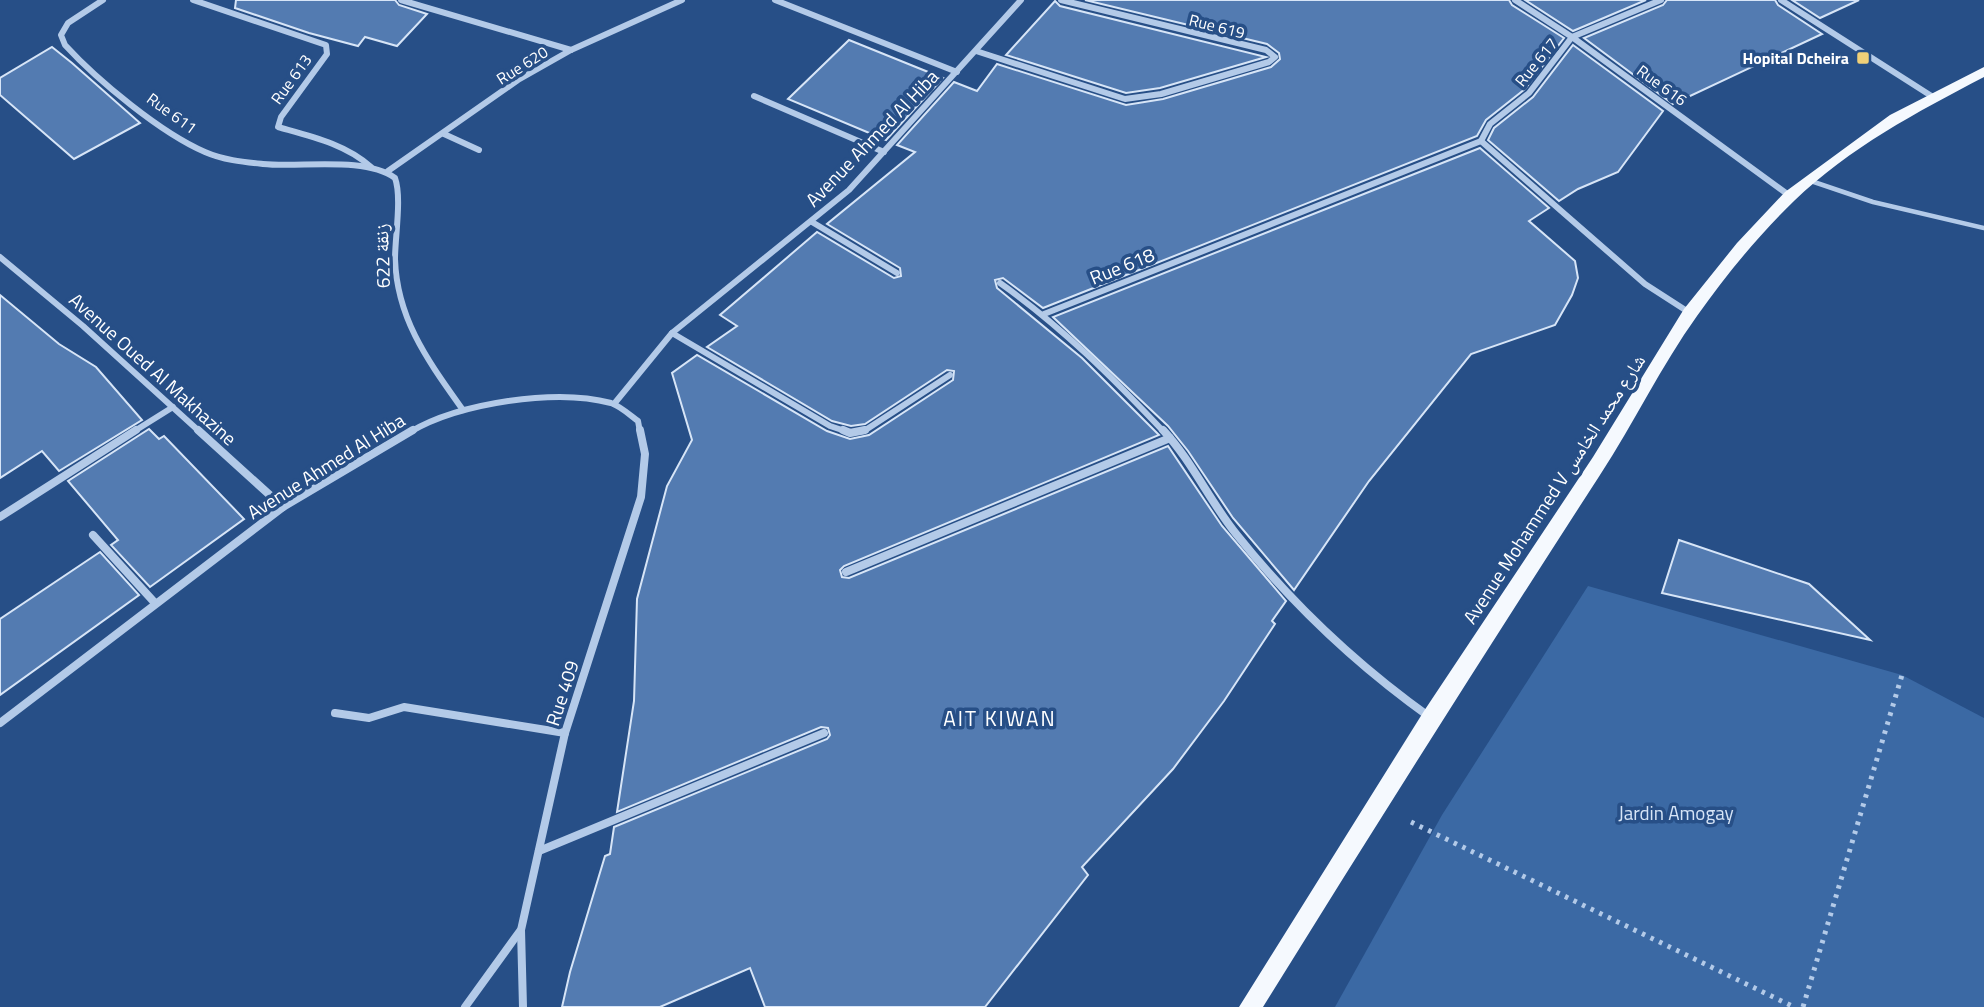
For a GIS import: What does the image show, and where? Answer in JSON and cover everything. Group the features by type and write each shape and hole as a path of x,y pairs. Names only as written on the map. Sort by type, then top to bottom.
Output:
{"main road":[{"name":"Avenue Mohammed V شارع محمد الخامس","path":"1250,1007 1431,718 1600,462 1690,313 1742,247 1790,195 1808,180 1883,126 1982,70"}],"street":[{"name":"Rue 611","path":"103,0 68,23 61,35 65,45 175,135 200,150 226,159 267,165 371,167 388,171"},
{"name":"Rue 613","path":"193,0 326,45 327,54 281,117 278,127 326,141 361,158 371,167"},
{"path":"401,0 571,50"},
{"name":"Rue 620","path":"388,171 518,80 571,50 681,0"},
{"path":"775,0 957,72"},
{"name":"Avenue Ahmed Al Hiba","path":"0,723 283,507 422,425 463,410 505,401 584,398 614,404 673,334 737,278 812,222 849,190 1021,0"},
{"name":"Rue 619","path":"976,51 1125,99 1161,94 1269,62 1275,57 1266,50 1061,0"},
{"name":"Rue 616","path":"1515,0 1572,37 1790,195"},
{"name":"Rue 617","path":"1481,141 1490,124 1529,93 1572,37 1661,0"},
{"path":"1782,0 1933,97"},
{"path":"754,96 884,152"},
{"path":"444,134 479,150"},
{"path":"1481,141 1645,285 1690,313"},
{"name":"Rue 618","path":"1044,314 1481,141"},
{"name":"زنقة 622","path":"388,171 395,178 398,190 397,258 400,300 420,349 463,410"},
{"path":"812,222 897,273"},
{"name":"Avenue Oued Al Makhazine","path":"0,257 83,326 283,507"},
{"path":"1000,284 1044,314 1106,370 1170,438 1235,533 1285,593 1380,682 1431,718"},
{"path":"673,334 830,426 850,433 864,431 950,375"},
{"name":"Rue 409","path":"523,1007 521,930 565,733 641,497 645,454 638,421 614,404"},
{"path":"0,517 173,407"},
{"path":"846,572 1170,438"},
{"path":"93,535 155,603"},
{"path":"335,713 369,718 404,707 565,733"},
{"path":"539,851 824,733"},
{"path":"465,1007 521,930"}],"lane":[{"path":"1808,180 1873,202 1984,228"}],"path":[{"path":"1803,1007 1902,675"},
{"path":"1376,805 1794,1007"}],"green space":[{"name":"Jardin Amogay","path":"1588,586 1902,675 1984,718 1984,1007 1335,1007 1442,815"}],"building":[{"path":"236,0 395,0 399,5 427,14 397,46 365,37 358,46 235,8"},
{"path":"1085,0 1509,0 1512,5 1564,38 1525,89 1486,120 1477,136 1043,308 1003,278 995,280 997,288 1082,358 1159,435 844,566 840,570 842,577 849,578 1168,446 1222,526 1286,601 1272,621 1275,624 1224,701 1173,769 1082,867 1088,875 985,1007 765,1007 750,968 660,1007 562,1007 605,856 610,854 614,827 827,739 830,735 828,728 821,727 617,812 634,701 637,599 667,486 692,440 672,373 697,355 827,431 850,439 869,435 953,380 954,371 947,370 865,424 851,426 832,421 707,347 737,326 720,315 817,232 894,278 901,276 900,268 827,224 915,152 897,145 954,82 977,91 997,64 1126,105 1163,99 1271,67 1280,59 1279,53 1267,44"},
{"path":"1525,0 1646,0 1573,31"},
{"path":"1667,0 1775,0 1778,5 1822,34 1673,104 1584,38 1663,5"},
{"path":"1792,0 1859,0 1820,18"},
{"path":"1055,1 1060,6 1266,57 1160,88 1126,93 1006,55"},
{"path":"849,40 943,78 886,140 788,99"},
{"path":"1573,45 1663,111 1618,172 1578,189 1559,201 1488,140 1494,128 1533,97"},
{"path":"52,47 140,123 74,159 0,95 0,78"},
{"path":"1480,148 1549,208 1529,221 1575,261 1578,278 1572,295 1555,325 1471,354 1369,481 1294,590 1233,518 1168,426 1053,317"},
{"path":"0,295 59,344 96,367 142,420 59,471 42,451 0,478"},
{"path":"149,429 159,439 164,436 244,519 150,587 111,545 118,540 68,481"},
{"path":"1679,540 1809,584 1870,640 1662,593"},
{"path":"100,552 139,595 0,695 0,619"}],"place":[{"name":"Hopital Dcheira","path":"1863,58"}],"district":[{"name":"AIT KIWAN","path":"1000,719"}]}
